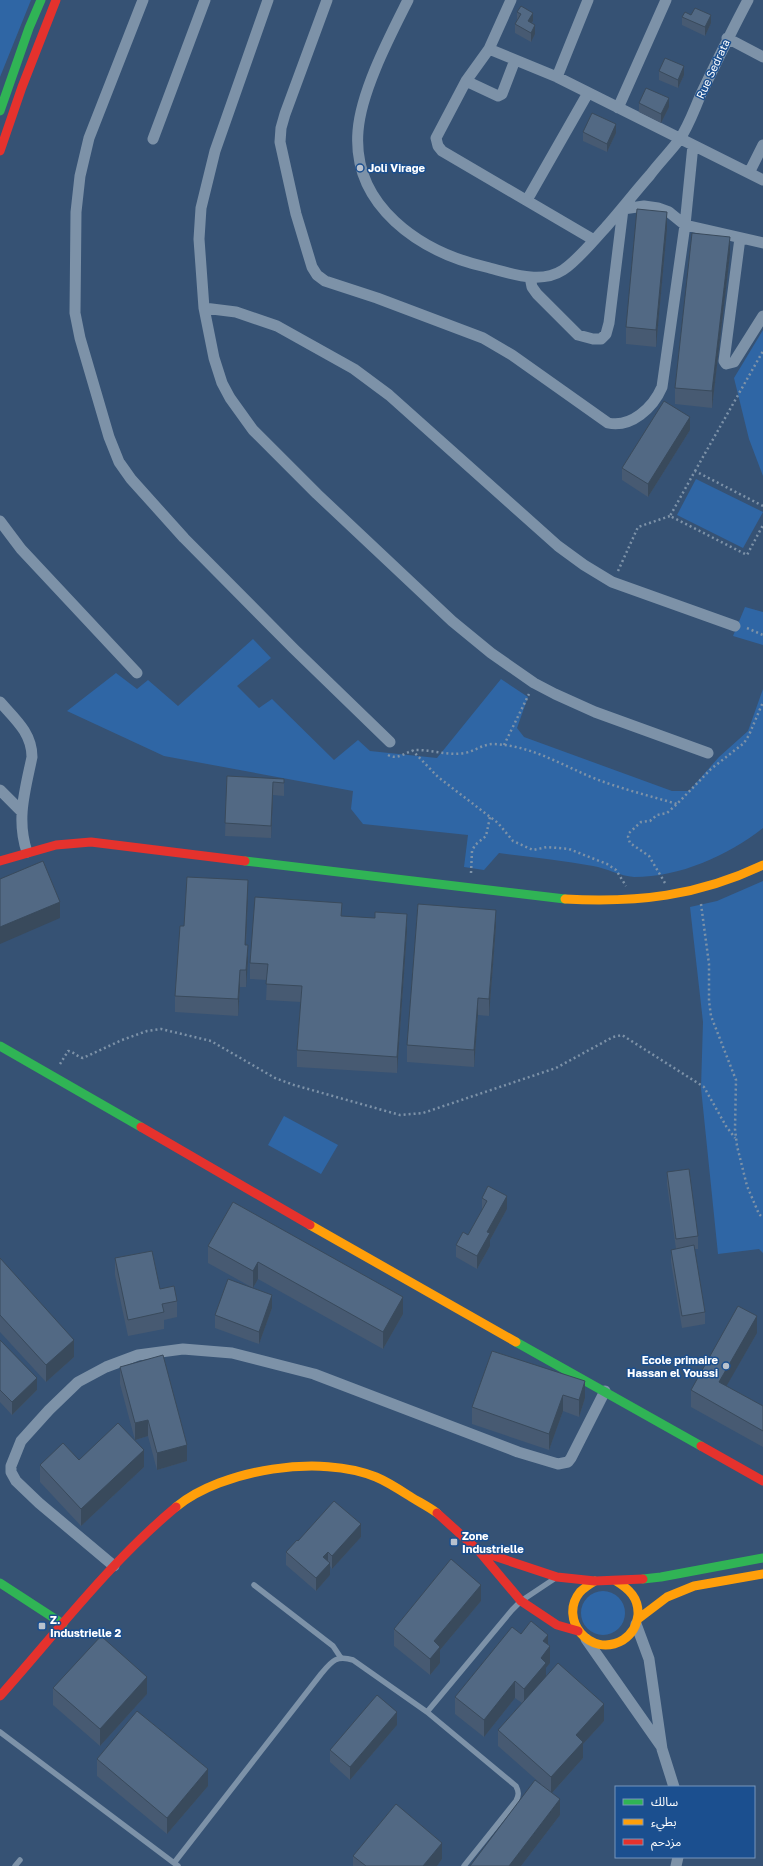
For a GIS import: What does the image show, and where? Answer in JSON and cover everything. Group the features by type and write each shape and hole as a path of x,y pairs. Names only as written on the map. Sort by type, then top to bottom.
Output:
{"main road":[{"path":"0,111 29,28 41,0"},
{"path":"0,151 22,88 56,0"},
{"path":"0,861 62,843 91,842 571,899 608,901 672,896 699,890 731,879 763,864"},
{"path":"0,1046 450,1305 763,1480"},
{"path":"0,1696 114,1566 149,1530 185,1500 229,1479 270,1469 305,1466 344,1469 376,1477 410,1495 433,1510 479,1551 521,1601 557,1625 599,1644 614,1644 627,1636 637,1622 667,1597 694,1586 763,1574"},
{"path":"479,1551 535,1571 557,1577 595,1581 616,1581 661,1577 763,1558"},
{"path":"582,1635 574,1622 572,1612 574,1602 579,1593 586,1586 595,1581"},
{"path":"616,1581 628,1589 636,1600 637,1622"},
{"path":"0,1583 64,1624"}],"street":[{"path":"143,0 89,138 80,176 76,212 75,313 80,338 109,437 119,462 131,479 184,538 294,649 390,742"},
{"path":"153,139 205,0"},
{"path":"268,0 214,151 201,208 199,239 204,308 214,358 222,383 253,430 323,499 452,621 492,653 534,683 555,694 595,712 708,753"},
{"path":"327,0 285,114 281,128 280,142 296,214 312,267 317,275 325,281 377,298 483,338 512,355 608,423 617,425 625,424 633,420 653,402 662,387 685,225 692,145"},
{"path":"408,0 368,89 362,108 358,131 358,153 364,181 376,202 395,222 415,238 431,247 473,264 530,278 532,287 537,294 578,335 593,339 601,339 606,334 609,323 623,209 644,206 658,208 669,212 685,225 763,243"},
{"path":"511,0 489,49 466,81 436,138 438,146 442,150 594,240"},
{"path":"557,77 588,0"},
{"path":"618,108 666,0"},
{"name":"Rue Sedrata","path":"530,278 544,277 564,270 623,209 680,139 727,38 748,0"},
{"path":"727,38 763,57"},
{"path":"489,49 557,77 763,180"},
{"path":"466,81 498,96 502,94 515,60"},
{"path":"527,200 588,93"},
{"path":"749,173 763,145"},
{"path":"740,238 724,361 726,364 729,365 734,362 763,316"},
{"path":"204,308 236,312 276,326 354,369 389,395 558,546 584,565 612,582 735,626"},
{"path":"0,521 21,549 137,673"},
{"path":"0,702 27,734 32,750 32,757 21,811 21,833 27,852"},
{"path":"0,790 21,811"},
{"path":"114,1566 38,1503 16,1481 11,1472 11,1466 21,1441 49,1410 78,1382 106,1367 138,1355 184,1349 232,1353 314,1374 518,1452 558,1464 568,1462 571,1458 605,1391"},
{"path":"637,1622 649,1659 662,1749 674,1786"},
{"path":"582,1635 662,1749"}],"lane":[{"path":"427,1712 521,1601 557,1577"},
{"path":"254,1585 332,1646 341,1658"},
{"path":"0,1732 176,1865 321,1674 335,1660 341,1658 354,1660 427,1712 519,1790 519,1796 516,1801 464,1866"},
{"path":"15,1866 20,1860"}],"path":[{"path":"670,516 763,351"},
{"path":"695,471 763,506"},
{"path":"612,582 638,527 642,524 670,516 747,555 763,525"},
{"path":"735,626 741,625 763,635"},
{"path":"504,745 534,683"},
{"path":"672,896 652,860 645,852 630,843 628,835 636,825 639,825 643,821 650,821 657,815 663,815 677,804 711,769 744,743 763,702"},
{"path":"390,742 386,750 390,756 398,756 412,750 458,754 486,745 504,745 535,752 596,779 677,804"},
{"path":"412,750 438,778 502,827 513,841 536,850 547,847 569,849 612,866 635,900"},
{"path":"471,887 472,851 475,845 486,836 490,817"},
{"path":"699,890 709,964 709,1001 711,1016 736,1080 736,1138 747,1186 759,1214 763,1218"},
{"path":"54,1076 70,1051 78,1057 88,1056 122,1040 147,1031 160,1029 211,1041 275,1078 294,1085 400,1115 412,1115 423,1113 556,1068 613,1036 622,1035 704,1087 726,1126 736,1138"}],"shaded area":[{"path":"0,0 31,0 0,77"},
{"path":"763,330 763,476 749,439 734,378"},
{"path":"696,479 763,512 743,548 677,515"},
{"path":"745,607 763,612 763,645 733,636"},
{"path":"253,639 271,658 237,686 259,708 272,699 334,760 358,740 370,751 437,758 501,679 528,697 517,728 524,737 672,791 689,791 719,757 748,731 763,689 763,828 734,847 702,863 686,869 651,876 634,877 618,874 598,867 558,860 499,853 484,870 464,867 468,835 363,824 351,809 353,791 164,756 67,711 116,673 137,689 148,680 178,706"},
{"path":"763,881 763,1253 759,1249 718,1254 701,1088 703,1022 690,907 717,901"},
{"path":"284,1116 338,1145 321,1174 268,1145"},
{"path":"599,1591 607,1591 619,1597 625,1609 625,1617 619,1629 607,1635 599,1635 587,1629 581,1617 581,1609 587,1597"}],"building":[{"path":"521,6 533,13 528,21 535,25 531,33 515,24 521,14 517,12"},
{"path":"695,8 711,15 705,27 682,17 685,12 691,15"},
{"path":"665,58 684,66 678,80 659,71"},
{"path":"646,88 669,98 661,114 639,103"},
{"path":"592,113 616,124 607,144 583,132"},
{"path":"637,209 667,212 656,330 626,327"},
{"path":"692,233 730,237 712,391 675,388"},
{"path":"664,401 690,417 648,484 622,468"},
{"path":"227,776 284,779 284,783 273,782 271,826 225,823"},
{"path":"43,861 60,902 0,927 0,879"},
{"path":"187,877 248,880 245,945 248,945 246,970 240,970 238,999 175,996 180,926 184,926"},
{"path":"255,897 342,903 341,916 375,918 375,912 407,914 397,1057 297,1050 302,986 266,984 268,964 250,963"},
{"path":"418,904 496,910 489,999 478,998 474,1050 407,1045"},
{"path":"689,1169 698,1236 676,1239 667,1172"},
{"path":"488,1186 507,1196 487,1232 490,1233 477,1256 456,1245 463,1232 468,1235 487,1201 482,1198"},
{"path":"233,1202 403,1297 383,1332 258,1262 253,1271 208,1246"},
{"path":"694,1245 705,1312 682,1316 671,1250"},
{"path":"152,1251 160,1289 174,1286 177,1301 162,1304 164,1312 128,1320 115,1258"},
{"path":"0,1258 74,1340 46,1365 0,1315"},
{"path":"228,1279 272,1295 259,1332 215,1315"},
{"path":"738,1306 757,1316 719,1382 763,1406 763,1431 691,1390"},
{"path":"0,1340 37,1378 12,1402 0,1390"},
{"path":"492,1351 585,1381 579,1400 563,1395 549,1434 472,1407"},
{"path":"163,1355 187,1445 157,1453 148,1420 135,1423 120,1367"},
{"path":"118,1423 144,1450 81,1509 40,1465 63,1443 79,1460"},
{"path":"334,1501 361,1524 332,1556 328,1552 323,1557 330,1563 316,1578 286,1552"},
{"path":"451,1559 481,1585 434,1641 440,1647 430,1659 394,1629"},
{"path":"531,1621 548,1635 543,1641 550,1646 541,1658 546,1663 524,1689 515,1681 484,1720 455,1697 512,1627 521,1634"},
{"path":"101,1636 147,1677 100,1729 53,1688"},
{"path":"558,1663 604,1704 576,1735 583,1742 551,1777 498,1730"},
{"path":"377,1695 397,1712 350,1767 330,1750"},
{"path":"137,1711 208,1769 167,1818 97,1759"},
{"path":"535,1780 560,1799 509,1866 470,1866"},
{"path":"396,1804 442,1843 423,1866 366,1866 353,1856"}],"traffic: fast":[{"path":"0,111 29,28 41,0"},
{"path":"245,861 565,899"},
{"path":"0,1046 141,1127"},
{"path":"516,1342 701,1446"},
{"path":"643,1579 763,1558"},
{"path":"0,1583 63,1624"}],"traffic: slow":[{"path":"565,899 617,900 667,895 715,884 739,876 763,865"},
{"path":"310,1225 516,1342"},
{"path":"176,1507 196,1494 219,1483 245,1475 273,1469 301,1466 354,1470 376,1477 394,1486 437,1513"},
{"path":"638,1619 667,1597 694,1586 763,1574"},
{"path":"595,1581 580,1592 574,1603 573,1614 575,1624 581,1633 589,1640 599,1644 611,1644 623,1640 629,1635 635,1626 638,1615 635,1599 625,1587 616,1581"}],"traffic: jam":[{"path":"0,151 22,87 56,0"},
{"path":"0,861 56,845 91,842 245,861"},
{"path":"141,1127 310,1225"},
{"path":"701,1446 763,1481"},
{"path":"0,1696 106,1574 152,1528 176,1507"},
{"path":"437,1513 479,1551 521,1601 557,1625 578,1631"},
{"path":"479,1551 557,1577 595,1581 643,1579"}],"place":[{"name":"Joli Virage","path":"360,168"},
{"name":"Ecole primaire Hassan el Youssi","path":"726,1366"},
{"name":"Zone Industrielle","path":"454,1542"},
{"name":"Z. Industrielle 2","path":"42,1626"}]}
